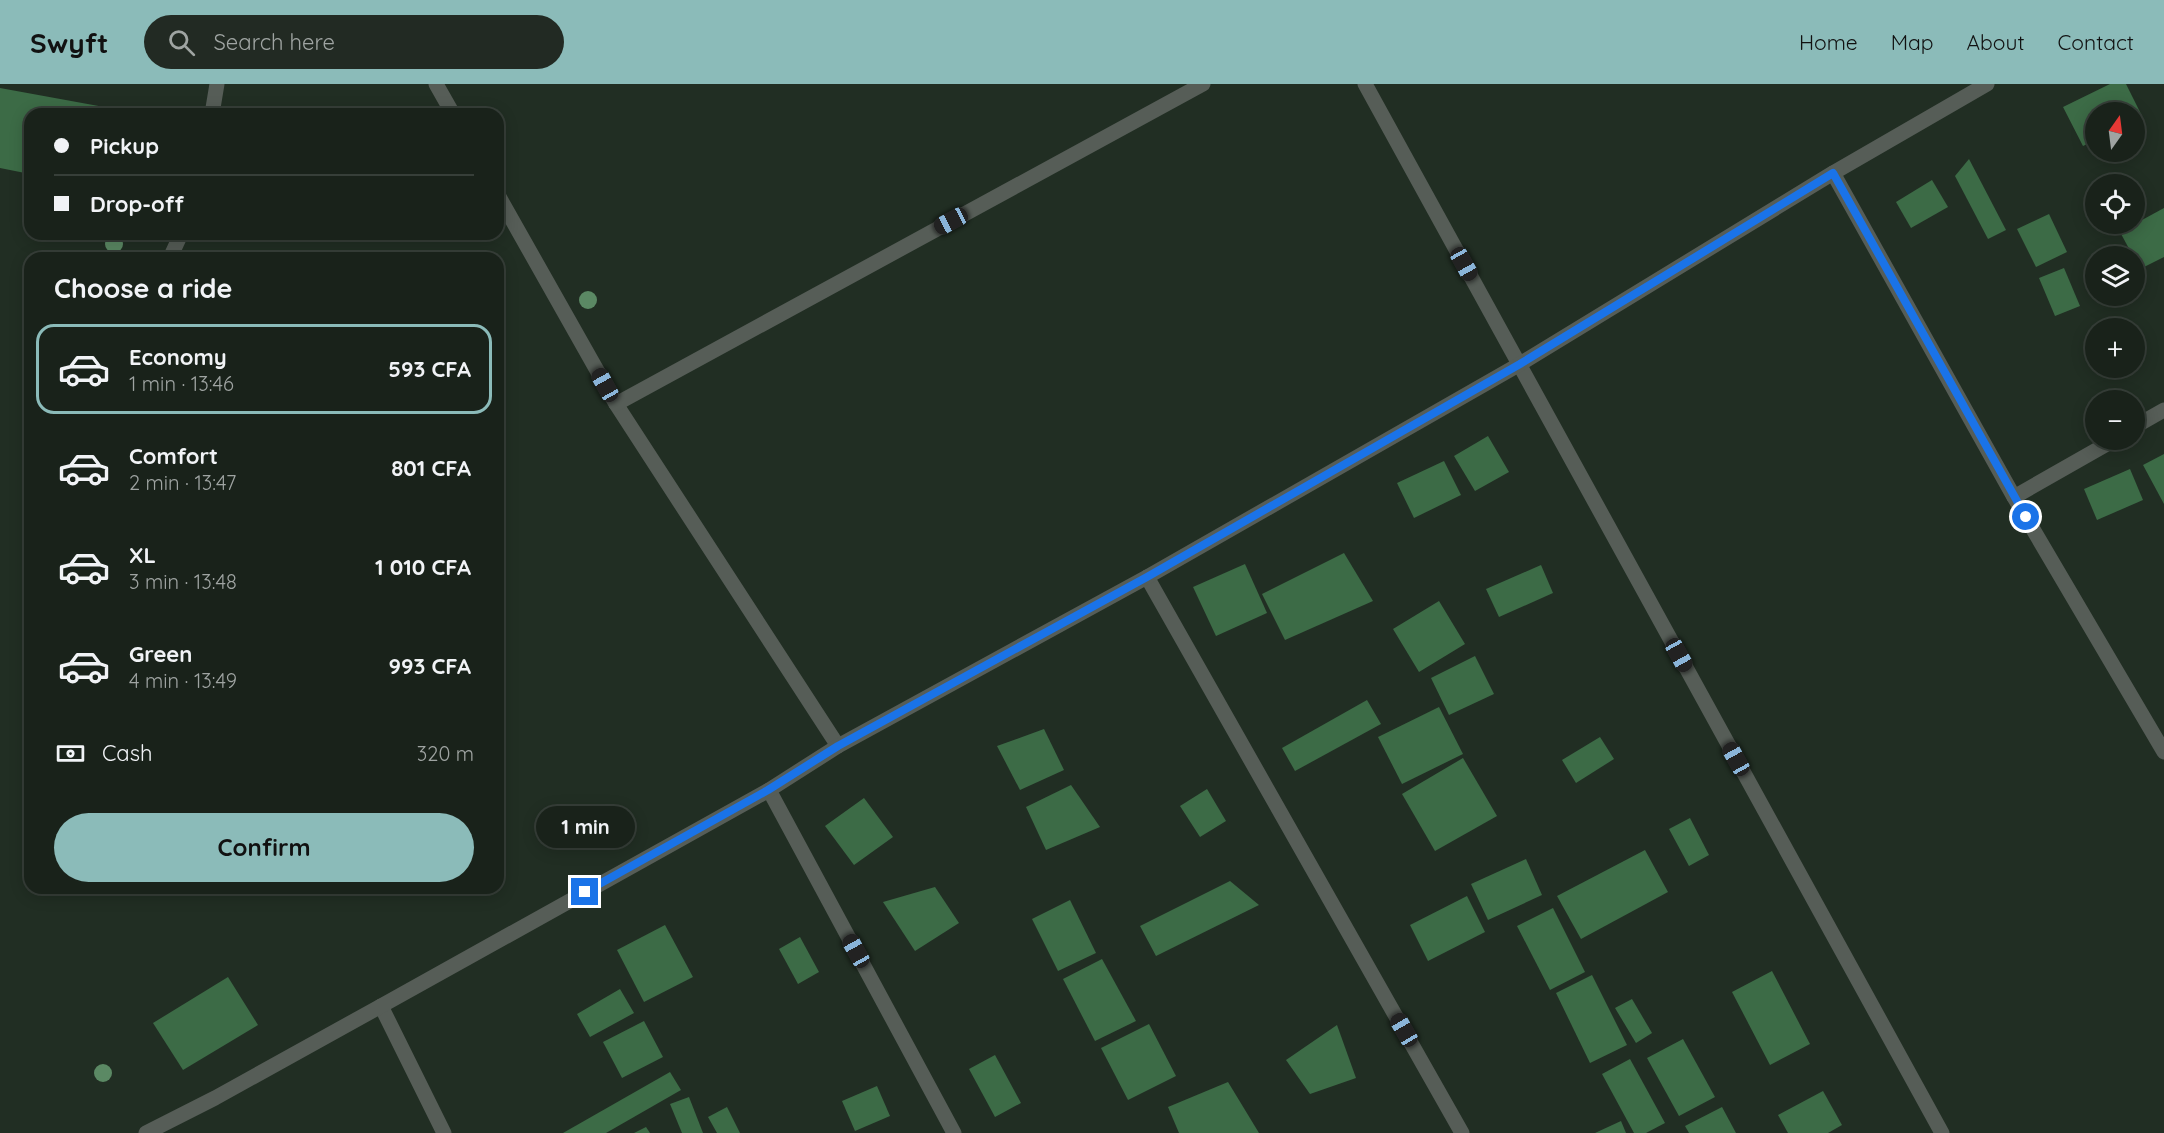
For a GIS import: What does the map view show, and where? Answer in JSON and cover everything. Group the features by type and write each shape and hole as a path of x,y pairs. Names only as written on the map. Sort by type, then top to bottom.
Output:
{"street":[{"path":"213,108 217,84"},
{"path":"436,84 450,108"},
{"path":"615,404 1203,84"},
{"path":"1365,84 1942,1133"},
{"path":"146,1133 215,1098 381,1006 768,790 838,746 1147,577 1520,364 1833,173 1987,84"},
{"path":"1833,173 2014,497 2164,752"},
{"path":"504,206 615,404 838,746"},
{"path":"2145,421 2164,410"},
{"path":"2014,497 2096,450"},
{"path":"1147,577 1462,1133"},
{"path":"768,790 954,1133"},
{"path":"381,1006 444,1133"}],"building":[{"path":"2110,84 2126,84 2135,102 2085,102 2085,145 2083,146 2063,107"},
{"path":"0,88 110,108 24,108 24,173 0,168"},
{"path":"1969,159 2006,230 1988,239 1955,176"},
{"path":"1932,180 1948,207 1911,228 1896,202"},
{"path":"2164,208 2164,257 2145,266 2145,246 2128,246 2121,234 2145,234 2145,218"},
{"path":"2049,214 2067,252 2036,267 2017,229"},
{"path":"2064,268 2080,306 2055,316 2039,278"},
{"path":"1488,436 1509,472 1475,491 1454,456"},
{"path":"2164,454 2164,504 2143,465"},
{"path":"1444,461 1461,495 1414,518 1397,483"},
{"path":"2130,469 2143,500 2097,520 2084,489"},
{"path":"1344,553 1373,601 1285,640 1262,594"},
{"path":"1245,564 1267,613 1216,636 1193,587"},
{"path":"1541,565 1553,593 1499,617 1486,589"},
{"path":"1439,601 1465,644 1419,672 1393,629"},
{"path":"1475,656 1494,694 1449,715 1431,678"},
{"path":"1367,700 1381,724 1295,771 1282,748"},
{"path":"1439,707 1463,754 1402,784 1378,737"},
{"path":"1044,729 1064,770 1020,790 997,746"},
{"path":"1600,737 1614,759 1576,783 1562,760"},
{"path":"1463,758 1497,816 1435,851 1402,794"},
{"path":"1071,785 1100,827 1046,850 1026,807"},
{"path":"1207,789 1226,821 1200,837 1180,806"},
{"path":"864,798 893,837 854,865 825,826"},
{"path":"1690,818 1709,855 1689,866 1669,829"},
{"path":"1645,850 1668,892 1581,939 1557,896"},
{"path":"1526,859 1542,895 1488,920 1471,884"},
{"path":"1230,881 1259,905 1156,956 1140,926"},
{"path":"935,887 959,923 915,951 883,902"},
{"path":"1467,896 1485,932 1428,961 1410,925"},
{"path":"1070,900 1096,953 1058,971 1032,919"},
{"path":"1553,908 1585,972 1550,990 1517,926"},
{"path":"665,925 693,977 644,1002 617,950"},
{"path":"800,937 819,972 798,984 779,949"},
{"path":"1102,959 1136,1021 1095,1041 1063,979"},
{"path":"1772,971 1810,1044 1770,1065 1732,992"},
{"path":"1592,975 1627,1045 1590,1063 1556,993"},
{"path":"228,977 258,1025 183,1070 153,1023"},
{"path":"620,989 634,1013 590,1037 577,1014"},
{"path":"1632,999 1652,1033 1636,1043 1615,1008"},
{"path":"644,1021 663,1057 622,1078 603,1042"},
{"path":"1149,1024 1176,1076 1128,1100 1101,1048"},
{"path":"1337,1025 1356,1078 1310,1094 1286,1060"},
{"path":"1683,1039 1715,1097 1679,1116 1647,1058"},
{"path":"995,1055 1021,1103 995,1117 969,1069"},
{"path":"1630,1059 1665,1123 1646,1133 1634,1133 1602,1074"},
{"path":"670,1072 681,1090 606,1133 563,1133"},
{"path":"1228,1082 1259,1133 1179,1133 1168,1107"},
{"path":"877,1086 890,1116 855,1131 842,1101"},
{"path":"1823,1091 1842,1125 1828,1133 1788,1133 1778,1115"},
{"path":"689,1097 703,1133 682,1133 670,1104"},
{"path":"727,1107 740,1133 717,1133 708,1117"},
{"path":"1722,1107 1736,1133 1689,1133 1685,1126"},
{"path":"1621,1121 1626,1133 1595,1133"},
{"path":"646,1127 650,1133 634,1133"}],"route":[{"path":"585,892 768,790 838,746 1147,577 1520,364 1833,173 2026,517"}]}
